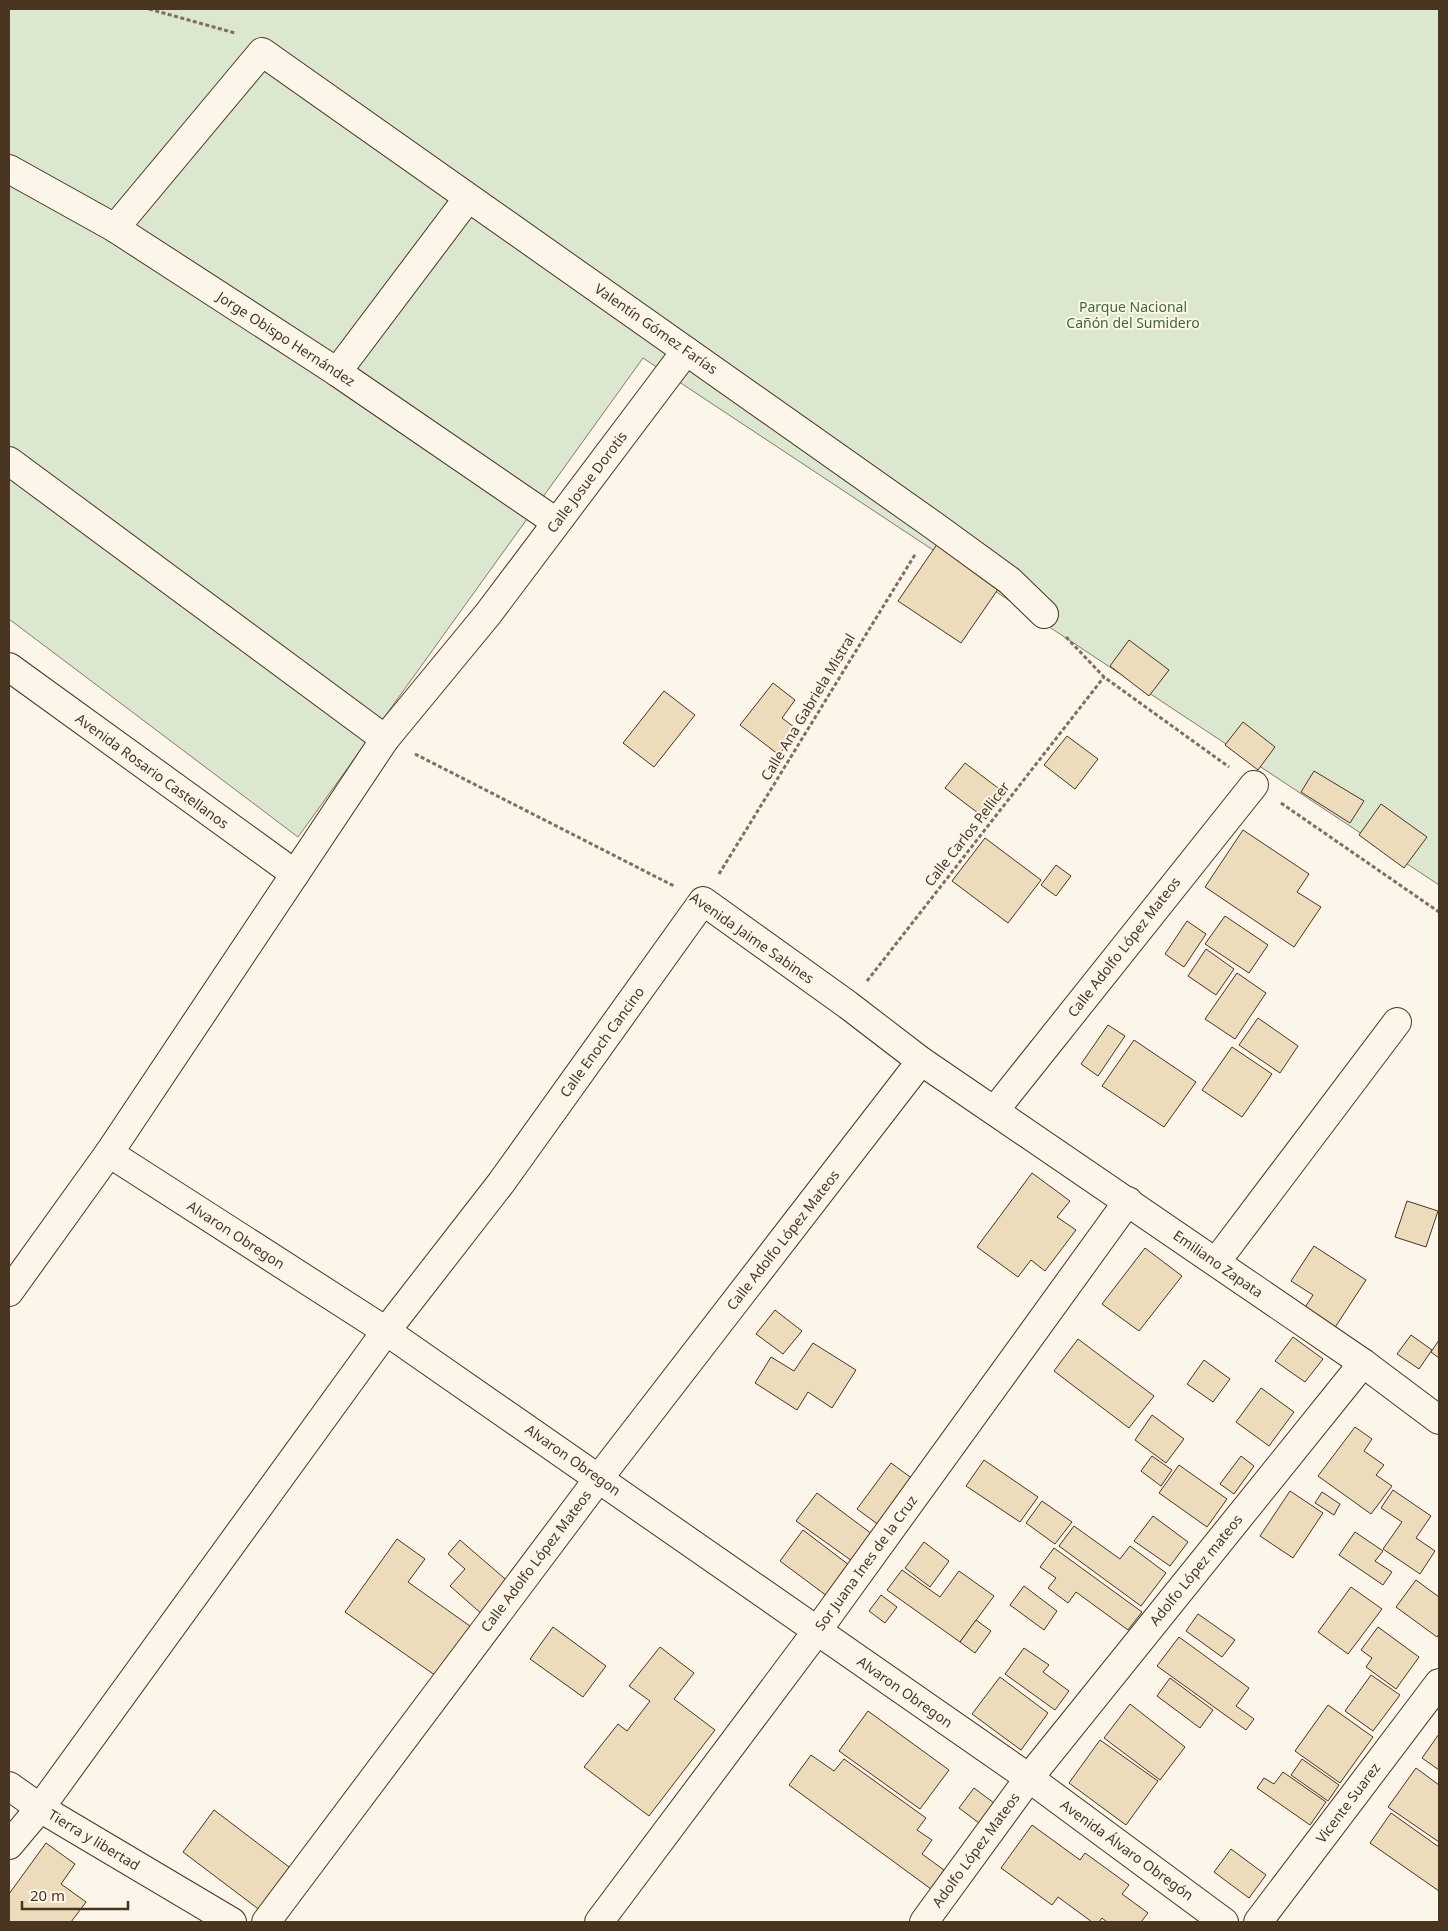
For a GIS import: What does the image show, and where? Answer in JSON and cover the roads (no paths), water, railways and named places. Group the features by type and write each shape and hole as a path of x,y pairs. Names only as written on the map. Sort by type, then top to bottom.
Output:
{"street":[{"name":"Valentín Gómez Farías","path":"115,228 262,52 933,525 1010,581 1044,614"},
{"name":"Jorge Obispo Hernández","path":"9,169 115,228 337,372 556,522"},
{"path":"337,372 468,198"},
{"name":"Calle Josue Dorotis","path":"9,1292 109,1153 385,739 488,614 686,351"},
{"path":"9,461 385,739"},
{"name":"Avenida Rosario Castellanos","path":"9,667 295,874"},
{"name":"Calle Adolfo López Mateos","path":"995,1110 1254,785"},
{"name":"Avenida Jaime Sabines","path":"703,900 921,1060 995,1110"},
{"name":"Calle Enoch Cancino","path":"9,1845 40,1808 386,1331 501,1183 703,900"},
{"path":"1216,1262 1397,1022"},
{"name":"Calle Adolfo López Mateos","path":"266,1922 599,1478 921,1060"},
{"name":"Emiliano Zapata","path":"995,1110 1363,1363 1438,1417"},
{"name":"Alvaron Obregon","path":"109,1153 386,1331 1029,1778"},
{"name":"Sor Juana Ines de la Cruz","path":"599,1922 817,1631 1128,1201"},
{"name":"Adolfo López mateos","path":"1029,1778 1363,1363"},
{"name":"Vicente Suarez","path":"1258,1922 1439,1683"},
{"name":"Adolfo López Mateos","path":"924,1922 1029,1778"},
{"name":"Avenida Álvaro Obregón","path":"1029,1778 1224,1922"},
{"name":"Tierra y libertad","path":"9,1786 40,1808 232,1922"}],"park label":[{"name":"Parque Nacional Cañón del Sumidero","path":"1133,316"}]}
